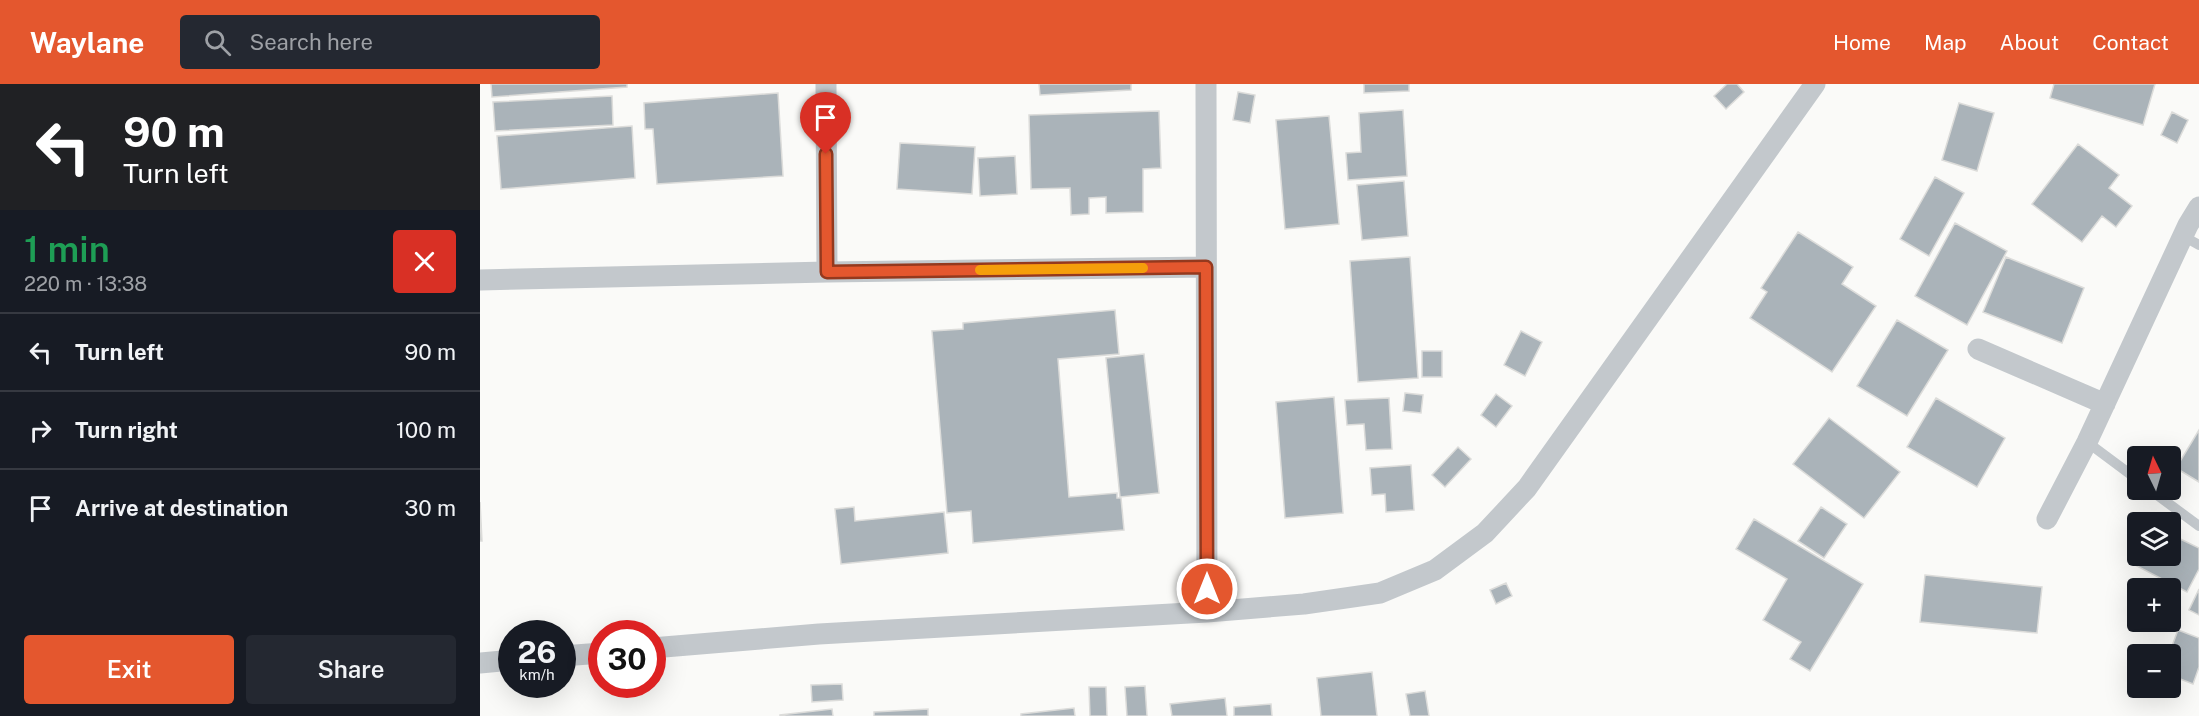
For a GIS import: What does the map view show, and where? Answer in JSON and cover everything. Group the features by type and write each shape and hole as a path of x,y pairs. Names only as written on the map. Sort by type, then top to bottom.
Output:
{"street":[{"path":"826,84 827,272"},
{"path":"1206,84 1207,612"},
{"path":"666,647 819,634 1207,612 1304,604 1380,593 1435,570 1485,533 1527,488 1815,84"},
{"path":"2047,519 2191,240 2199,207"},
{"path":"480,280 1206,267"},
{"path":"1978,349 2105,404"},
{"path":"480,663 498,661"}],"lane":[{"path":"2087,442 2127,472"},
{"path":"2165,500 2199,526"}],"building":[{"path":"491,84 627,84 627,87 492,97"},
{"path":"1039,84 1131,84 1131,90 1040,95"},
{"path":"1364,84 1409,84 1409,91 1364,93"},
{"path":"1727,84 1737,84 1744,92 1726,109 1714,96"},
{"path":"2054,84 2155,84 2143,125 2050,98"},
{"path":"1238,92 1255,95 1250,123 1233,120"},
{"path":"778,93 783,176 657,184 653,129 645,129 644,103"},
{"path":"612,96 613,125 495,131 493,102"},
{"path":"1959,103 1994,113 1977,171 1942,160"},
{"path":"1403,110 1407,176 1348,180 1346,153 1361,152 1359,113"},
{"path":"1159,111 1161,168 1143,169 1143,212 1106,213 1106,197 1089,198 1089,214 1071,215 1070,188 1031,189 1029,115"},
{"path":"2172,112 2188,120 2177,143 2161,135"},
{"path":"1329,116 1339,224 1285,229 1276,120"},
{"path":"632,126 635,178 501,189 497,136"},
{"path":"900,143 975,147 972,194 897,189"},
{"path":"2078,144 2119,175 2109,188 2132,206 2116,227 2102,216 2082,242 2032,204"},
{"path":"1015,156 1017,194 980,196 978,158"},
{"path":"1935,177 1964,193 1929,256 1900,239"},
{"path":"1404,181 1408,236 1362,240 1357,185"},
{"path":"1955,223 2007,251 1967,325 1915,296"},
{"path":"1798,232 1853,267 1842,284 1876,306 1832,372 1750,318 1767,292 1761,288"},
{"path":"1410,257 1418,378 1358,382 1350,261"},
{"path":"2006,257 2084,288 2062,343 1983,312"},
{"path":"1115,310 1119,354 1058,359 1069,497 1117,493 1117,498 1121,498 1124,530 973,543 971,511 947,513 932,331 963,329 963,323"},
{"path":"1897,320 1948,350 1907,416 1857,386"},
{"path":"1521,331 1542,342 1525,376 1504,365"},
{"path":"1422,351 1442,351 1442,377 1422,377"},
{"path":"1144,354 1159,493 1120,497 1106,358"},
{"path":"1405,393 1423,395 1421,413 1403,411"},
{"path":"1496,394 1512,406 1496,427 1481,415"},
{"path":"1334,397 1343,513 1285,518 1276,402"},
{"path":"1389,398 1392,449 1366,450 1364,424 1347,425 1345,400"},
{"path":"1936,398 2005,438 1977,487 1907,447"},
{"path":"1829,418 1900,472 1864,518 1793,464"},
{"path":"2199,430 2199,482 2181,471 2181,460"},
{"path":"1458,447 1471,459 1445,487 1432,475"},
{"path":"1411,465 1414,510 1386,512 1385,494 1372,495 1370,468"},
{"path":"480,502 482,541 480,541"},
{"path":"854,507 855,521 944,512 948,553 841,564 835,509"},
{"path":"1821,507 1847,524 1824,558 1798,541"},
{"path":"1754,519 1863,584 1810,671 1790,659 1801,642 1763,620 1787,579 1736,549"},
{"path":"2181,539 2199,548 2199,569 2187,592 2181,589 2181,578 2160,578 2137,566 2181,566"},
{"path":"1925,575 2042,587 2037,633 1920,622"},
{"path":"1506,583 1512,596 1496,604 1490,590"},
{"path":"2199,589 2199,615 2189,610"},
{"path":"2181,631 2199,638 2199,667 2193,684 2181,679 2181,644 2173,644 2177,632"},
{"path":"1372,672 1377,716 1321,716 1317,678"},
{"path":"842,684 843,700 812,702 811,685"},
{"path":"1145,686 1147,716 1127,716 1125,687"},
{"path":"1089,687 1106,687 1107,716 1090,716"},
{"path":"1425,691 1429,716 1410,716 1406,694"},
{"path":"1225,698 1227,716 1172,716 1170,704"},
{"path":"1271,704 1272,716 1234,716 1234,707"},
{"path":"1074,708 1075,716 1021,716 1021,714"},
{"path":"832,709 833,716 780,716 780,715"},
{"path":"928,709 928,716 874,716 874,712"}],"slow traffic":[{"path":"980,270 1143,268"}],"route":[{"path":"826,154 827,272 1206,267 1207,589"}]}
